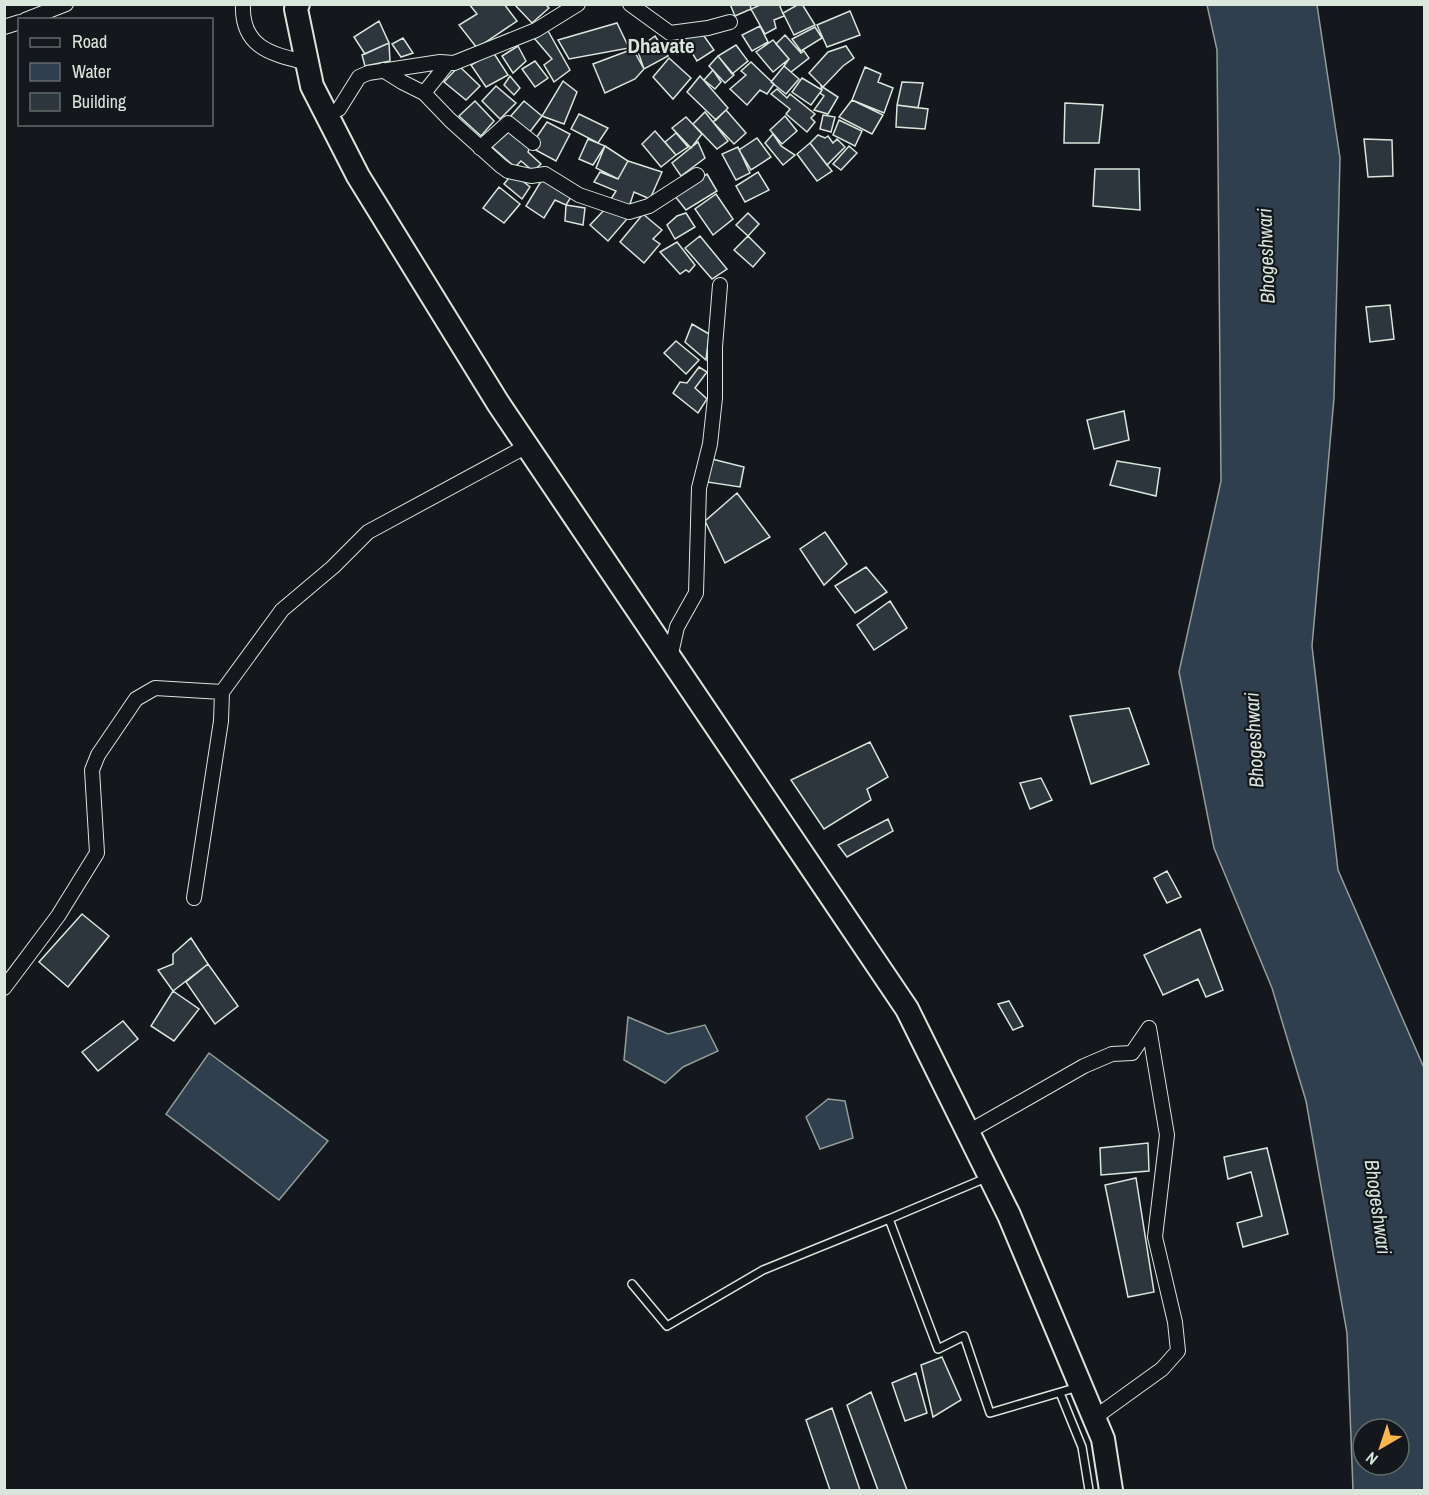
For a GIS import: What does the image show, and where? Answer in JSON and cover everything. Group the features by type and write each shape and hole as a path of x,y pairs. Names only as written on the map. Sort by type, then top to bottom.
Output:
{"highway":[{"path":"298,4 296,9 312,86 364,186 498,403 907,1009 1009,1215 1070,1390 1094,1418 1102,1439 1111,1491"}],"street":[{"path":"30,18 66,4"},
{"path":"243,4 245,27 262,49 274,55 307,63"},
{"path":"326,115 339,109 358,77 382,70 454,63 536,30 578,4"},
{"path":"630,4 670,33 708,28 730,22"},
{"path":"424,93 448,63"},
{"path":"382,70 424,93 480,148 508,171 531,176 544,174 579,195 629,212 649,206 697,175"},
{"path":"480,148 508,123 533,143"},
{"path":"670,658 677,627 696,593 699,488 710,444 715,398 715,347 720,285"},
{"path":"194,898 221,721 222,692 282,610 333,567 368,532 527,446"},
{"path":"4,988 58,916 97,852 92,770 98,755 136,699 155,688 222,692"},
{"path":"968,1132 1084,1066 1112,1053 1132,1053 1149,1028 1167,1135 1155,1237 1175,1322 1178,1351 1162,1369 1094,1418"}],"lane":[{"path":"632,1284 667,1326 763,1270 989,1176"},
{"path":"889,1219 938,1349 964,1336 990,1413 1070,1390 1089,1491"}],"water":[{"name":"Bhogeshwari","path":"1207,5 1317,5 1340,158 1334,398 1312,646 1338,870 1424,1068 1424,1490 1353,1490 1353,1477 1411,1477 1411,1417 1351,1417 1351,1438 1347,1333 1306,1101 1272,988 1214,848 1179,672 1221,481 1217,50"},
{"path":"628,1017 668,1034 705,1025 718,1051 683,1067 665,1083 624,1060"},
{"path":"209,1053 328,1141 279,1200 166,1114"},
{"path":"828,1099 845,1101 853,1138 820,1149 806,1117"}],"building":[{"path":"469,4 504,4 517,21 477,48 459,25 477,14"},
{"path":"514,4 545,4 549,8 532,23"},
{"path":"730,4 750,4 751,9 735,16"},
{"path":"762,4 779,4 784,16 774,20 776,28 765,34 751,9"},
{"path":"802,4 815,25 794,35 783,13"},
{"path":"850,11 860,35 827,47 817,25"},
{"path":"379,21 389,43 365,54 354,37"},
{"path":"617,23 629,48 569,59 558,40"},
{"path":"760,26 768,42 752,51 742,35"},
{"path":"815,27 822,38 801,51 792,39"},
{"path":"547,29 570,70 554,82 544,65 552,59 534,38"},
{"path":"699,29 714,50 697,61 683,38"},
{"path":"785,35 801,53 804,51 809,58 791,72 784,66 789,59 776,44"},
{"path":"655,36 668,56 644,69 637,49"},
{"path":"403,38 413,53 401,57 392,44"},
{"path":"773,40 789,59 773,72 756,52"},
{"path":"389,43 390,61 365,66 362,55"},
{"path":"736,45 748,61 732,74 718,56"},
{"path":"518,46 526,61 513,73 502,56"},
{"path":"846,46 854,58 823,87 809,73 828,52"},
{"path":"633,49 644,69 635,79 605,93 593,64"},
{"path":"493,52 508,75 486,87 471,65"},
{"path":"718,56 734,75 725,83 709,66"},
{"path":"669,58 691,78 673,99 653,77"},
{"path":"535,61 548,78 535,87 522,69"},
{"path":"751,62 774,84 767,94 760,90 747,105 730,89 746,75 741,71"},
{"path":"459,66 480,86 466,100 444,82"},
{"path":"784,66 799,79 786,94 771,82"},
{"path":"865,67 881,74 878,82 893,88 884,113 852,100"},
{"path":"713,70 721,82 715,89 704,80"},
{"path":"510,76 520,88 514,95 504,85"},
{"path":"700,76 728,108 716,120 687,92"},
{"path":"802,78 822,90 811,105 792,92"},
{"path":"563,81 577,92 564,124 542,116"},
{"path":"902,82 923,83 918,108 897,105"},
{"path":"496,86 516,103 500,119 482,101"},
{"path":"821,86 838,97 828,114 814,110 824,96 820,93"},
{"path":"777,89 787,98 790,94 815,114 811,118 815,122 807,132 786,114 790,109 771,94"},
{"path":"852,100 883,115 872,134 839,117"},
{"path":"475,101 494,121 481,136 459,116"},
{"path":"524,101 542,116 529,133 510,117"},
{"path":"1065,103 1103,105 1099,143 1064,143"},
{"path":"897,105 928,109 925,129 896,127"},
{"path":"726,110 746,133 734,144 713,122"},
{"path":"705,112 728,141 717,149 693,124"},
{"path":"579,114 608,128 598,143 571,129"},
{"path":"823,115 835,117 831,132 820,129"},
{"path":"785,116 797,131 782,144 770,130"},
{"path":"686,117 702,134 691,148 672,128"},
{"path":"839,120 862,131 855,146 833,135"},
{"path":"547,122 570,134 556,161 530,147"},
{"path":"505,129 530,147 528,152 541,164 533,171 521,161 515,167 491,146"},
{"path":"655,131 676,155 661,167 642,144"},
{"path":"676,133 688,147 676,155 665,142"},
{"path":"773,134 781,146 795,155 783,165 765,143"},
{"path":"818,135 825,138 828,136 833,143 837,139 845,147 827,165 810,143"},
{"path":"757,138 771,157 751,170 739,150"},
{"path":"588,139 605,146 593,165 579,159"},
{"path":"1364,139 1392,140 1393,176 1368,177"},
{"path":"698,142 705,158 681,176 672,163"},
{"path":"810,143 832,171 817,181 797,154"},
{"path":"605,146 628,161 618,179 596,168"},
{"path":"849,146 857,153 841,170 833,164"},
{"path":"738,147 750,173 736,180 722,154"},
{"path":"628,161 662,172 650,199 634,192 629,207 611,199 616,191 594,182 600,172 618,179"},
{"path":"1095,169 1139,169 1140,210 1093,206"},
{"path":"758,172 769,190 745,202 736,186"},
{"path":"513,173 530,187 522,199 504,184"},
{"path":"707,174 717,191 686,210 674,195"},
{"path":"543,178 571,197 566,205 555,200 544,218 526,206"},
{"path":"499,187 520,204 504,223 483,208"},
{"path":"716,194 733,219 713,235 695,209"},
{"path":"566,205 585,208 583,225 565,221"},
{"path":"608,206 627,219 608,241 590,225"},
{"path":"686,213 695,227 675,239 667,225 677,216"},
{"path":"748,213 759,224 748,236 736,225"},
{"path":"643,214 662,230 653,239 660,244 644,263 620,242"},
{"path":"700,236 727,269 712,279 685,248"},
{"path":"748,236 765,253 753,267 734,250"},
{"path":"677,242 695,265 689,272 686,270 680,274 660,252"},
{"path":"1390,305 1394,339 1370,342 1366,307"},
{"path":"692,324 709,334 706,360 685,342"},
{"path":"676,341 699,360 686,374 664,353"},
{"path":"699,367 707,372 695,388 707,399 698,413 673,393 680,382 687,383"},
{"path":"1124,411 1129,440 1094,449 1087,420"},
{"path":"712,459 744,467 740,487 707,482"},
{"path":"1117,461 1160,468 1156,496 1110,485"},
{"path":"737,493 770,537 725,563 705,521"},
{"path":"825,532 847,564 824,585 800,549"},
{"path":"866,567 887,592 855,613 835,586"},
{"path":"890,601 907,628 874,650 857,625"},
{"path":"1129,708 1149,764 1091,784 1070,716"},
{"path":"870,742 888,777 867,789 871,800 824,829 791,780"},
{"path":"1041,778 1052,800 1030,809 1020,783"},
{"path":"888,819 893,831 847,857 838,845"},
{"path":"1167,871 1181,897 1167,903 1154,878"},
{"path":"82,914 109,936 68,987 39,962"},
{"path":"1200,929 1223,990 1206,997 1198,979 1163,995 1144,955"},
{"path":"191,938 208,964 173,991 158,970 173,964 173,954"},
{"path":"208,964 238,1006 215,1024 186,982"},
{"path":"173,991 199,1009 174,1041 151,1026"},
{"path":"1009,1001 1023,1026 1013,1030 998,1004"},
{"path":"123,1021 138,1039 98,1071 82,1052"},
{"path":"1148,1143 1149,1171 1101,1175 1100,1148"},
{"path":"1267,1148 1288,1234 1243,1247 1237,1223 1262,1216 1251,1172 1228,1179 1224,1157"},
{"path":"1136,1178 1154,1292 1128,1297 1105,1185"},
{"path":"942,1357 961,1400 933,1417 921,1365"},
{"path":"916,1373 927,1413 905,1421 892,1383"},
{"path":"871,1392 907,1490 878,1490 847,1405"},
{"path":"832,1408 860,1490 830,1490 806,1420"}],"district":[{"name":"Dhavate","path":"661,46"}]}
